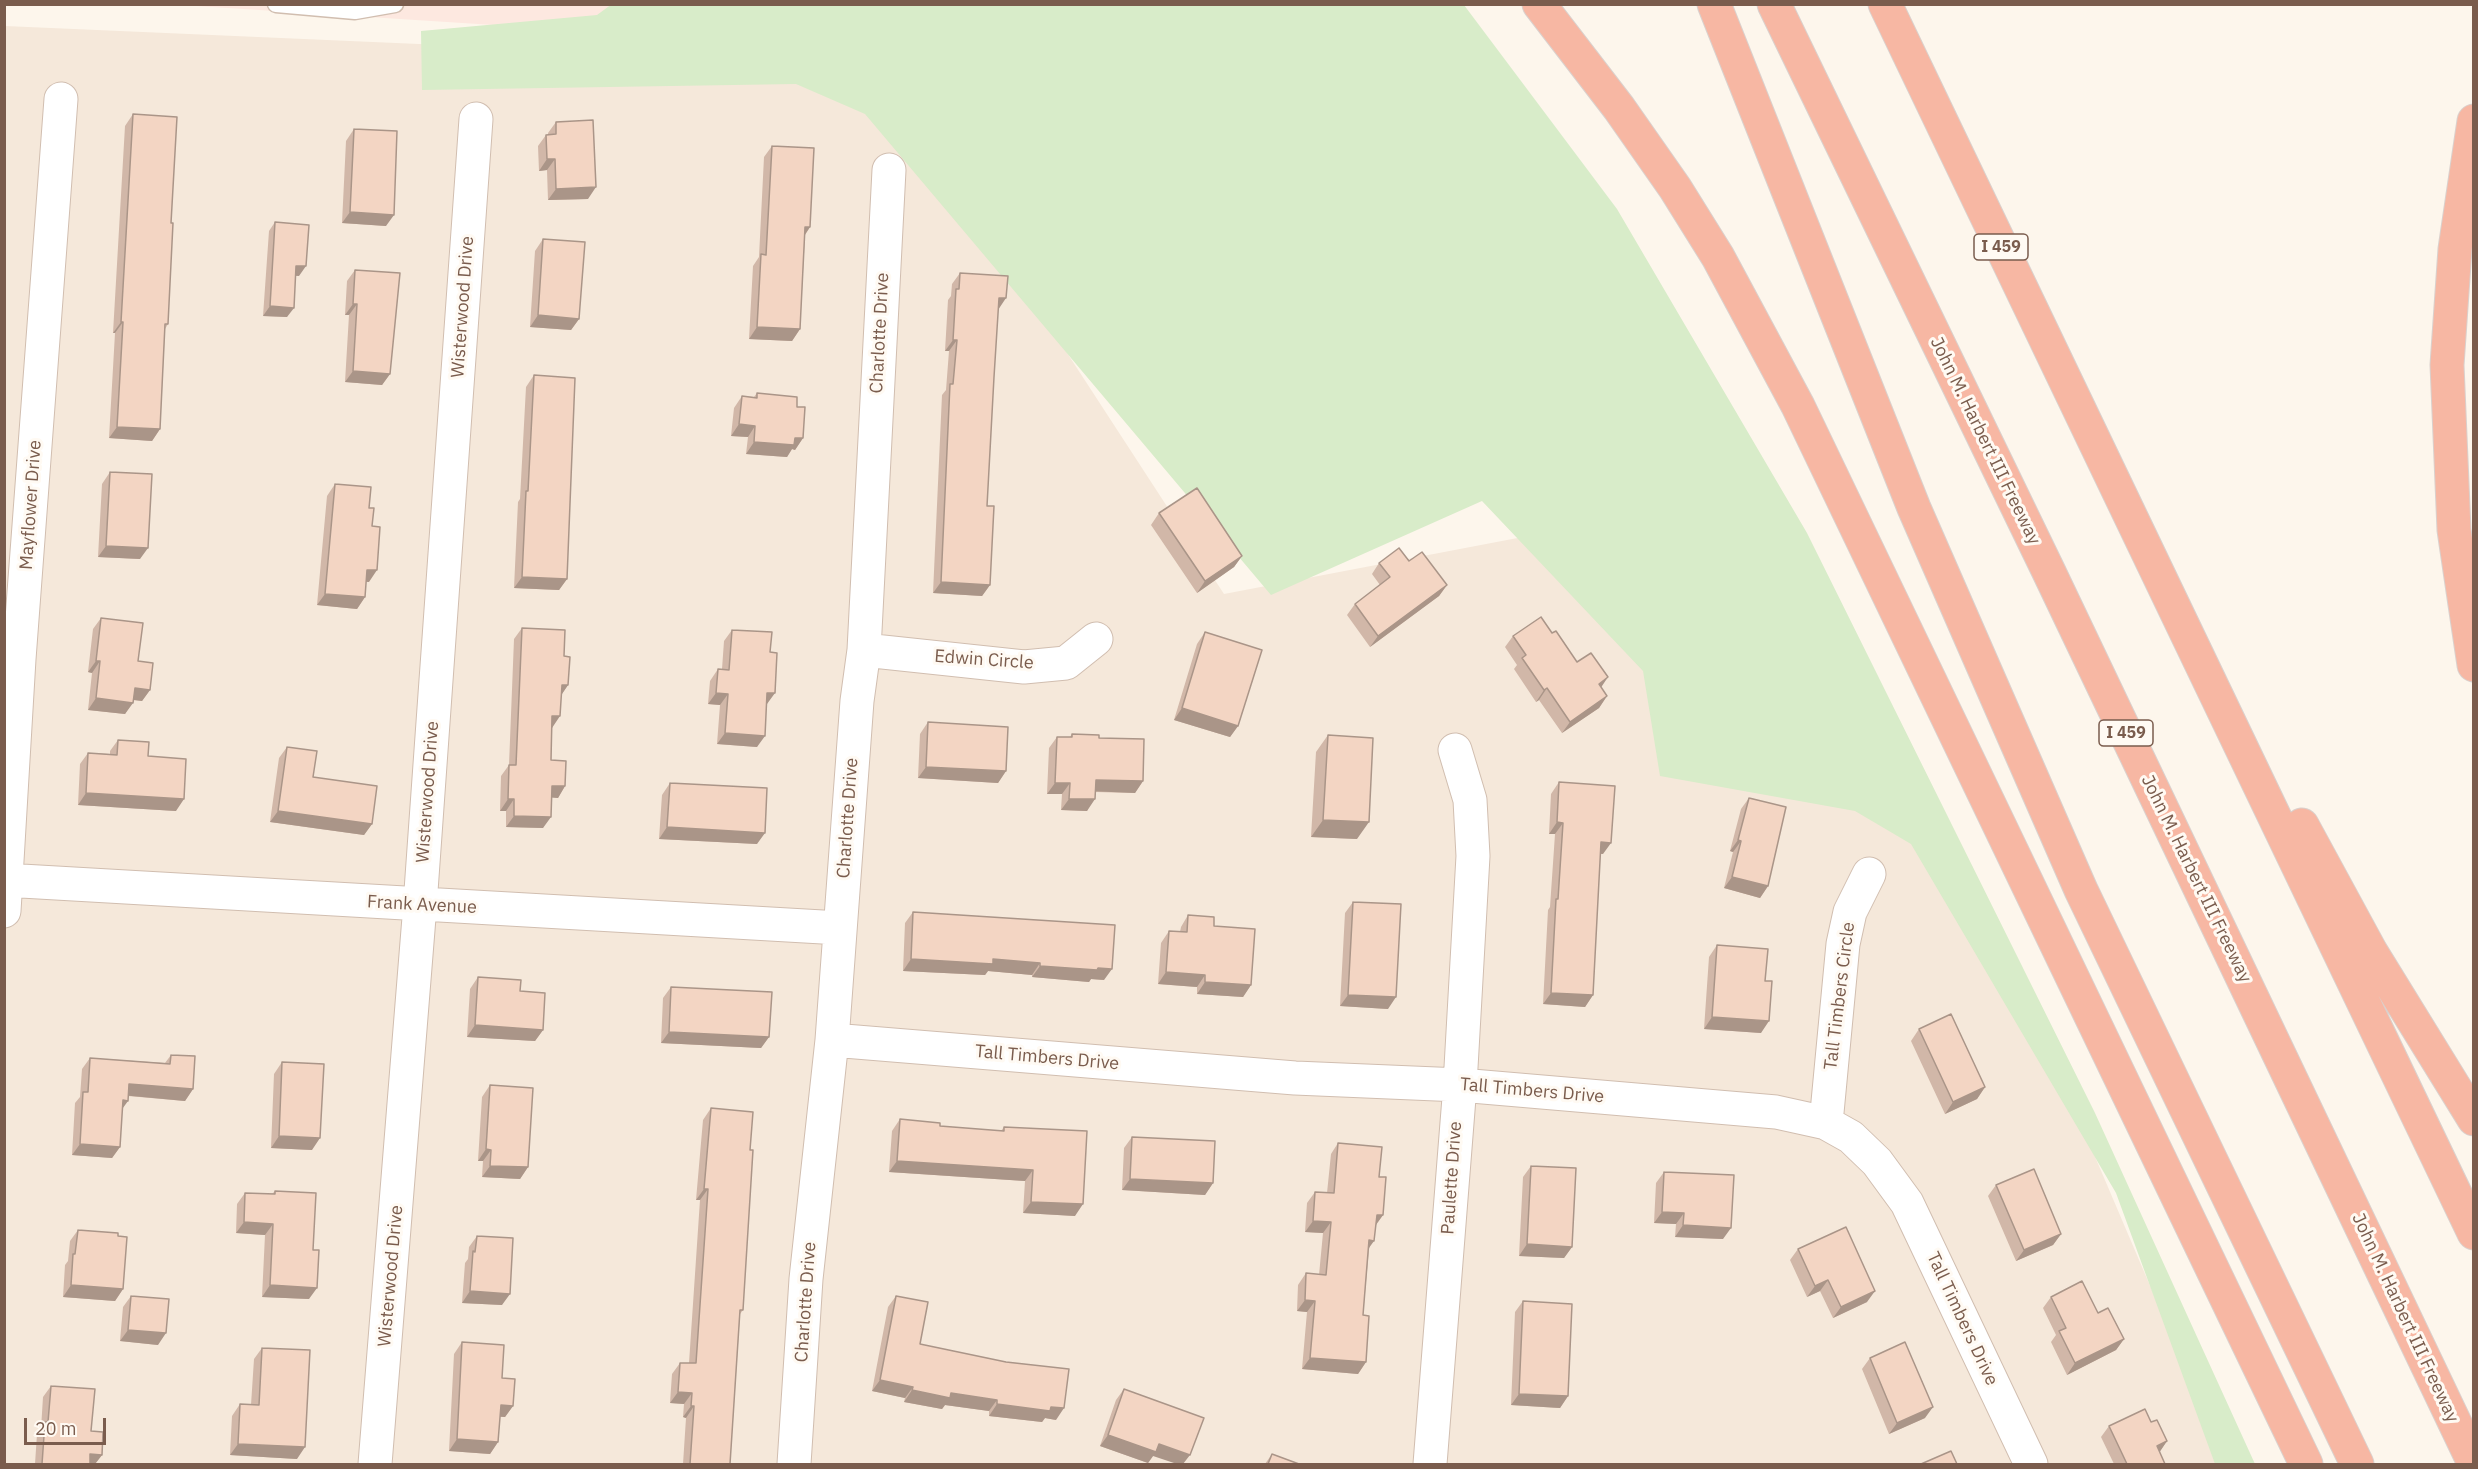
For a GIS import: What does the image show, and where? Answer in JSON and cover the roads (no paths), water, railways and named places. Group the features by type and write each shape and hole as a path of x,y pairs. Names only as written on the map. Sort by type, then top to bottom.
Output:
{"highway":[{"path":"1539,4 1619,108 1675,188 1718,257 1798,406 2306,1464"},
{"path":"1714,4 1914,508 2072,868 2357,1464"},
{"name":"John M. Harbert III Freeway","path":"1774,4 2048,570 2474,1463"},
{"name":"I 459","path":"1885,4 2474,1233"},
{"path":"2474,121 2455,249 2447,365 2454,530 2474,665"},
{"path":"2118,489 2371,952 2474,1119"}],"street":[{"name":"Mayflower Drive","path":"6,890 20,648 61,99"},
{"name":"Wisterwood Drive","path":"375,1464 420,905 476,119"},
{"name":"Charlotte Drive","path":"795,1464 806,1279 832,1040 857,701 864,650 889,170"},
{"name":"Edwin Circle","path":"864,650 1024,667 1066,663 1096,639"},
{"name":"Paulette Drive","path":"1430,1464 1460,1084 1473,856 1470,800 1455,750"},
{"name":"Tall Timbers Circle","path":"1826,1123 1844,944 1850,912 1869,874"},
{"name":"Frank Avenue","path":"6,890 420,905 840,928"},
{"name":"Tall Timbers Drive","path":"832,1040 1295,1078 1460,1084 1776,1112 1826,1123 1851,1137 1877,1162 1907,1203 2031,1464"}],"lane":[{"path":"276,4 355,10 395,4"}]}
